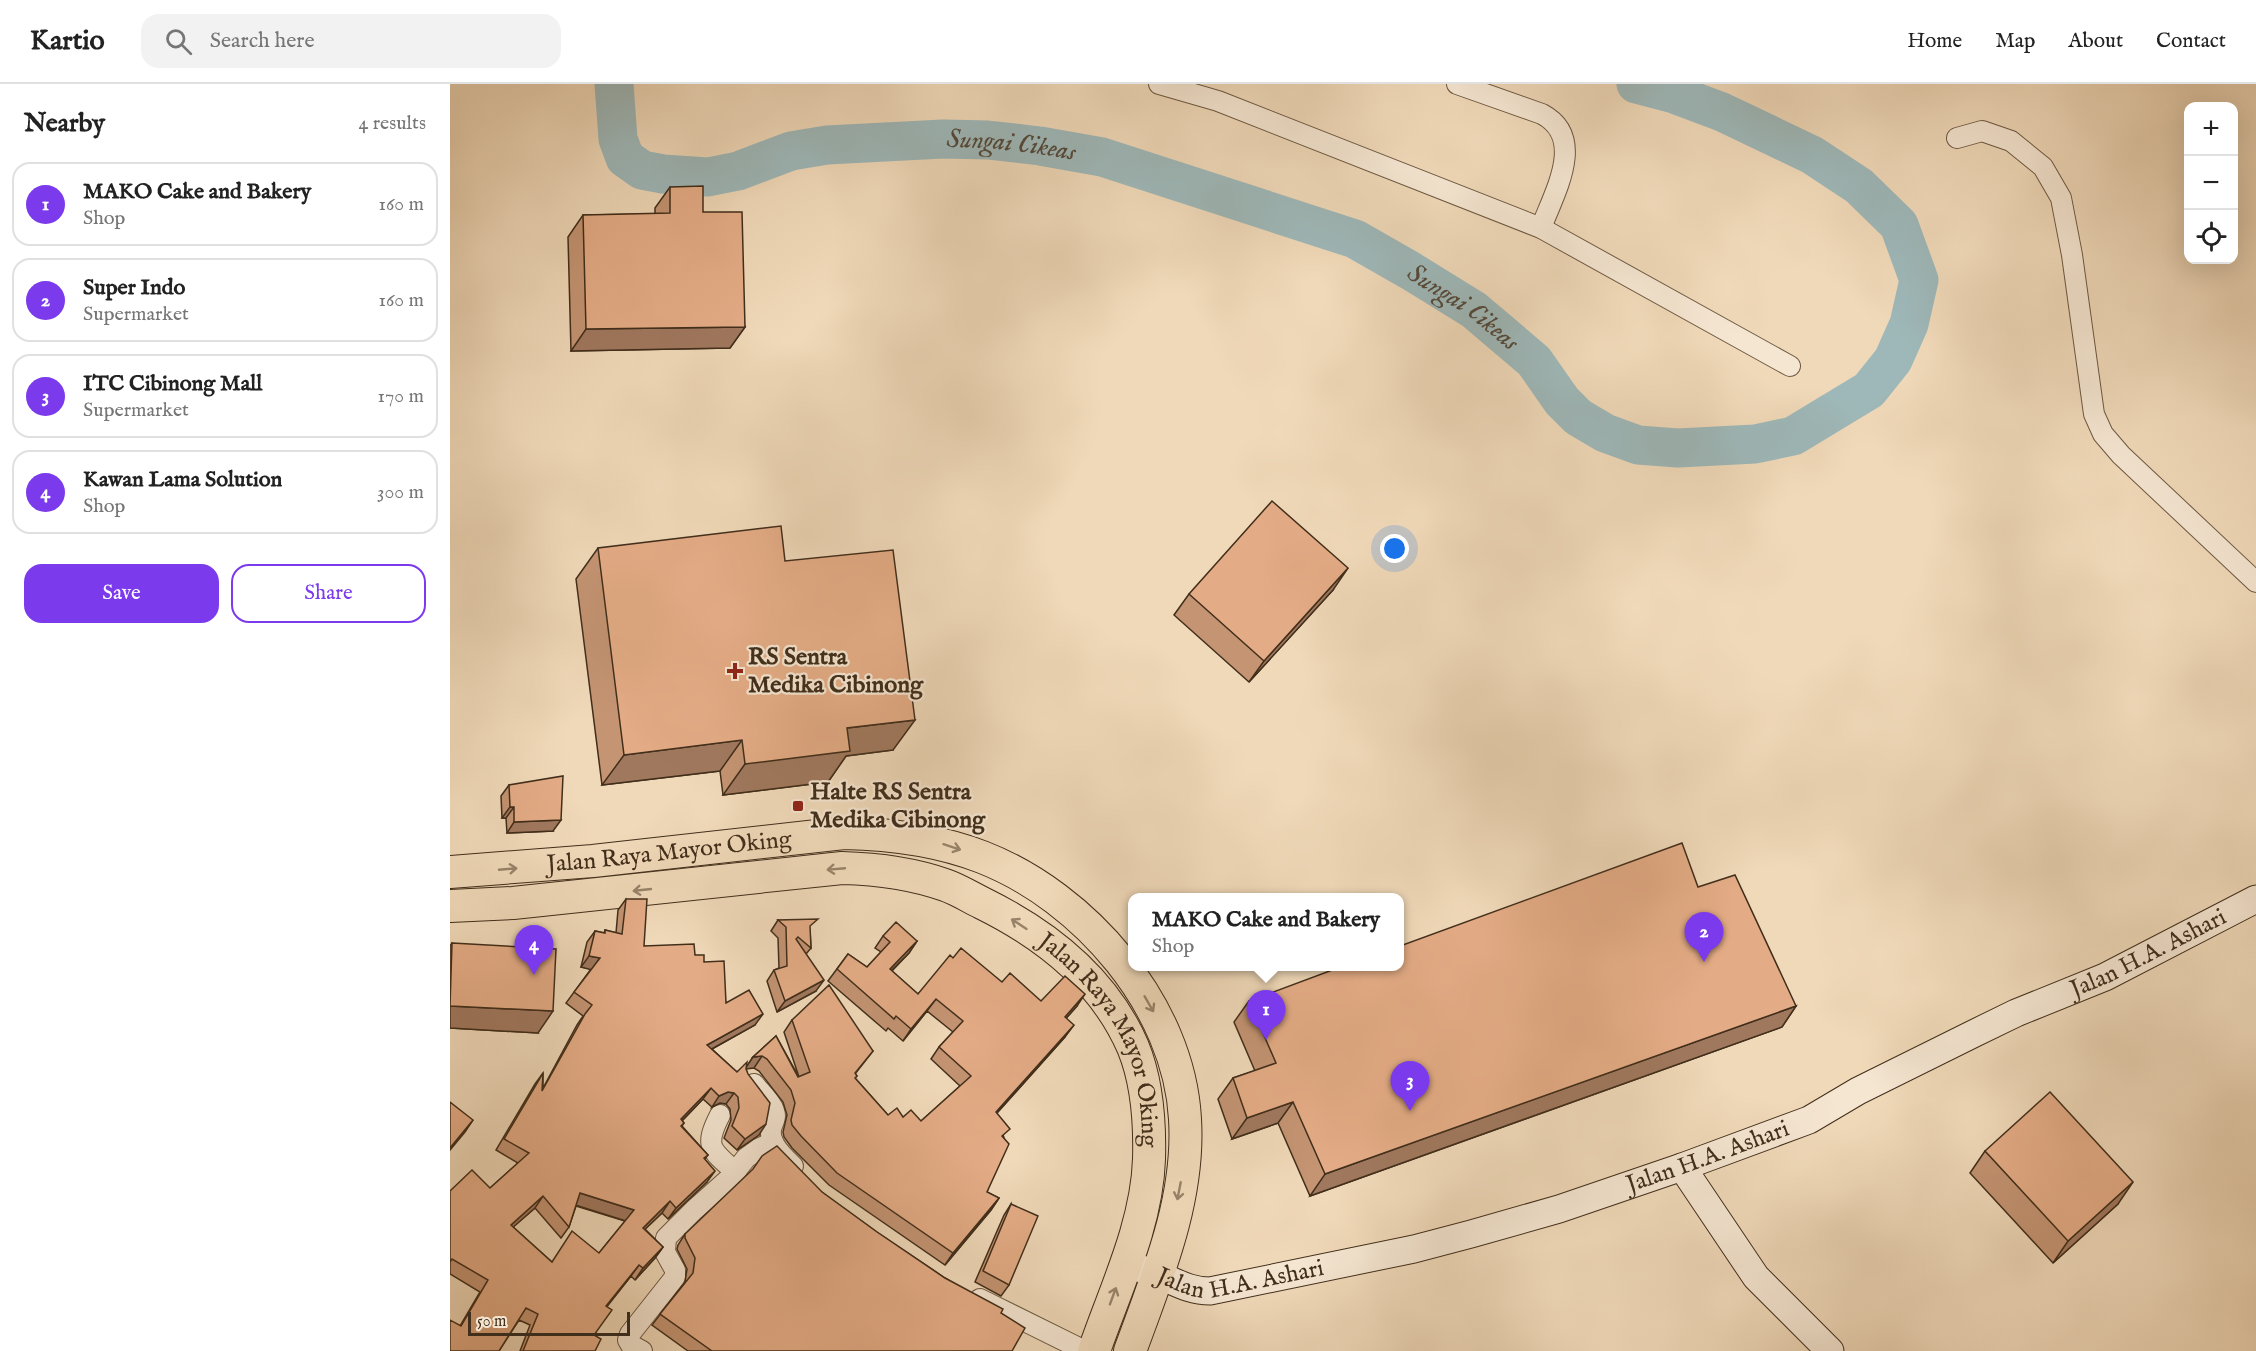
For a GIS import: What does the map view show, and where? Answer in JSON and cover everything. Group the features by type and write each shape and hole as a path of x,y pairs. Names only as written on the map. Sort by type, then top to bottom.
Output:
{"main road":[{"name":"Jalan Raya Mayor Oking","path":"450,872 593,861 844,833 879,834 939,843 982,857 1021,875 1067,908 1102,940 1138,984 1167,1037 1182,1088 1185,1143 1181,1183 1173,1224 1158,1275 1130,1351"},
{"name":"Jalan Raya Mayor Oking","path":"450,906 513,903 842,868 873,869 909,875 946,885 999,911 1068,957 1109,1005 1133,1047 1147,1107 1149,1160 1144,1201 1125,1264 1094,1351"}],"street":[{"path":"1159,84 1218,101 1541,228 1790,366"},
{"path":"1457,84 1542,114 1550,119 1562,134 1566,158 1541,228"},
{"path":"1957,138 1982,131 2011,141 2043,166 2061,198 2072,255 2094,414 2103,434 2121,455 2256,582"},
{"name":"Jalan H.A. Ashari","path":"1125,1264 1158,1275 1183,1287 1196,1291 1210,1291 1414,1249 1559,1209 1809,1120 1858,1091 1954,1043 2016,1013 2105,977 2256,899"},
{"path":"750,1079 773,1109 775,1117 770,1132 773,1142 783,1156 805,1177"},
{"path":"720,1115 709,1136 711,1147 736,1172"},
{"path":"642,1351 631,1345 628,1340 630,1334 675,1277 675,1270 665,1252 666,1239 736,1172 746,1158 773,1142"},
{"path":"1682,1167 1756,1277 1830,1351"},
{"path":"963,1290 1085,1351"}],"building":[{"path":"703,186 703,212 742,212 745,327 586,329 583,215 670,213 670,187"},
{"path":"1272,501 1348,568 1264,661 1189,594"},
{"name":"RS Sentra Medika Cibinong","path":"781,526 785,561 893,550 915,720 847,728 850,751 745,764 742,740 624,755 598,548"},
{"path":"563,776 561,820 514,822 514,807 510,807 509,785"},
{"path":"1682,843 1698,887 1735,875 1796,1006 1325,1174 1293,1102 1247,1118 1233,1078 1276,1063 1249,1001 1330,971 1404,971 1404,945"},
{"path":"626,899 647,899 644,946 694,944 695,955 704,955 704,962 724,961 726,1003 749,990 763,1014 707,1045 737,1072 747,1062 748,1074 770,1103 766,1124 745,1139 732,1126 739,1108 738,1097 728,1092 719,1096 711,1088 681,1119 684,1123 681,1126 708,1155 704,1158 715,1171 676,1208 670,1201 643,1228 663,1247 643,1268 639,1265 606,1306 612,1310 594,1335 601,1339 595,1351 523,1351 538,1314 526,1308 499,1351 450,1351 450,1320 461,1326 488,1280 452,1259 450,1262 450,1191 472,1170 490,1188 529,1153 504,1139 543,1073 542,1091 592,1005 574,992 600,958 589,956 595,931 605,933 605,930 622,934","holes":["580,1193 634,1210 599,1253 572,1231 552,1262 511,1225 543,1196 569,1227"]},
{"path":"818,919 810,926 811,948 798,937 796,939 824,980 785,1001 774,970 787,966 786,927 778,920"},
{"path":"896,922 917,941 890,969 918,994 950,955 953,958 961,948 1002,982 1010,973 1041,1001 1065,976 1085,994 1065,1017 1074,1025 996,1112 1010,1129 1002,1136 1009,1144 987,1192 999,1198 953,1253 837,1173 792,1125 795,1103 791,1090 767,1059 762,1056 753,1057 776,1036 798,1077 810,1072 792,1020 829,985 873,1051 855,1073 857,1076 855,1078 888,1115 897,1108 903,1117 911,1110 921,1121 971,1076 939,1047 963,1021 936,999 911,1029 896,1016 894,1019 837,969 848,954 867,967 890,942 883,936"},
{"path":"452,943 556,949 553,1011 450,1006"},
{"path":"2050,1092 2133,1182 2068,1241 1985,1151"},
{"path":"450,1102 473,1120 450,1148"},
{"path":"777,1146 822,1192 945,1278 1003,1309 1001,1313 1025,1328 1012,1351 712,1351 660,1314 693,1273 695,1258 685,1234 753,1169 762,1156"},
{"path":"1011,1204 1038,1216 1009,1285 983,1271"}],"waterway":[{"name":"Sungai Cikeas","path":"614,84 618,139 625,158 642,170 708,177 738,171 791,151 827,145 943,139 988,140 1102,157 1355,239 1474,310 1534,361 1562,401 1578,417 1605,433 1638,445 1678,448 1755,444 1793,436 1869,390 1893,360 1909,324 1919,280 1899,225 1859,186 1812,155 1722,112 1674,94 1636,84"}],"place":[{"name":"RS Sentra Medika Cibinong","path":"735,671"},
{"name":"Halte RS Sentra Medika Cibinong","path":"798,806"},
{"name":"Super Indo","path":"1704,962"},
{"name":"Kawan Lama Solution","path":"534,975"},
{"name":"MAKO Cake and Bakery","path":"1266,1040"},
{"name":"ITC Cibinong Mall","path":"1410,1111"}]}
